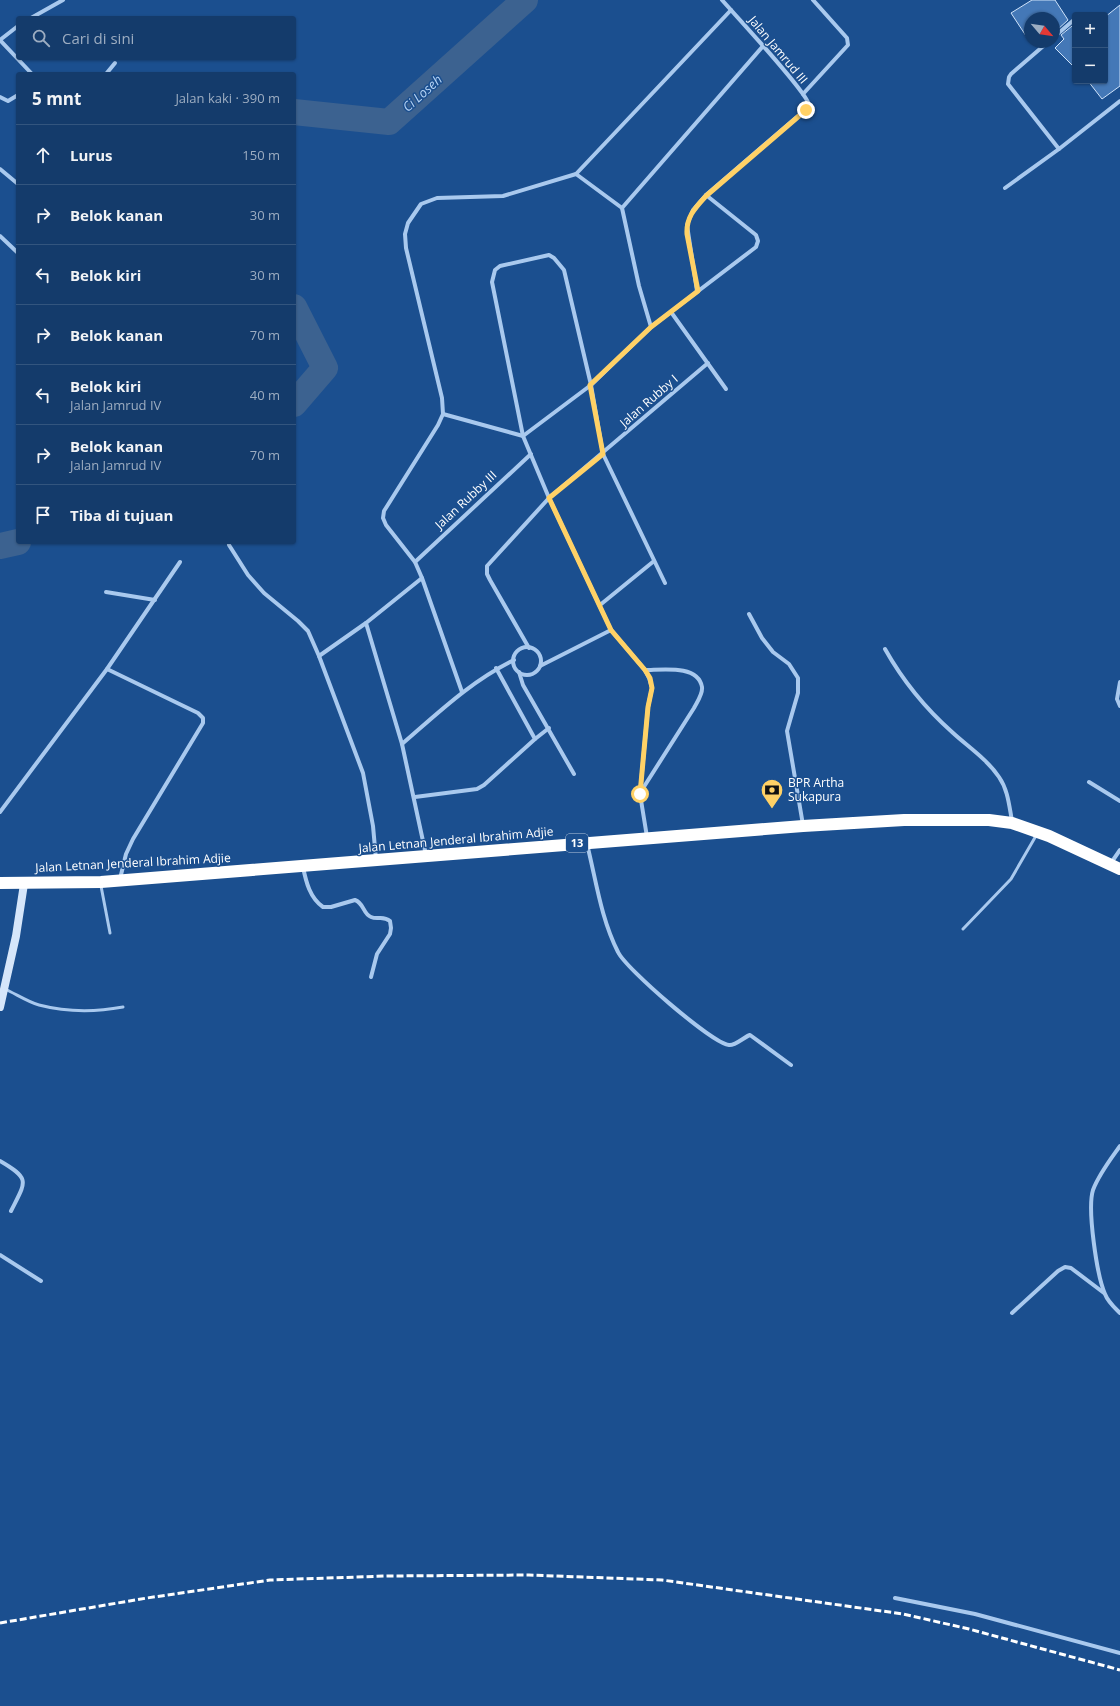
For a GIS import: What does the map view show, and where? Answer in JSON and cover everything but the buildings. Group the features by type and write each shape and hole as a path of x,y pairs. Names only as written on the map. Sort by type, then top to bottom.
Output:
{"highway":[{"name":"Jalan Letnan Jenderal Ibrahim Adjie","path":"24,884 100,882 120,879 303,867 586,842 803,826 968,818 1012,823 1115,867"},
{"name":"13","path":"0,884 24,884"}],"street":[{"path":"35,16 63,0"},
{"name":"Jalan Jamrud III","path":"722,0 803,94"},
{"path":"698,291 687,225 693,210 706,196 806,110 808,102 803,94 848,45 847,38 813,0"},
{"path":"462,692 415,562 386,525 383,518 384,511 433,434 443,414 442,398 406,248 405,234 408,223 421,204 436,198 503,196 576,174 731,10"},
{"path":"1060,32 1072,22"},
{"path":"16,28 0,40 16,57"},
{"path":"622,208 763,46"},
{"path":"1041,48 1011,74 1008,84 1059,149"},
{"path":"19,60 30,72"},
{"path":"108,72 116,63"},
{"path":"0,97 8,101 16,96"},
{"path":"1005,188 1059,149 1120,101"},
{"path":"0,169 16,182"},
{"path":"576,174 622,208 651,327"},
{"path":"523,436 590,385 651,327 756,247 758,241 756,235 706,196"},
{"path":"0,236 16,251"},
{"path":"647,838 640,794 648,707 652,688 645,670 611,630 549,498 523,436 493,289 492,276 494,270 500,266 549,255 560,263 564,270 590,385 603,454 665,583"},
{"path":"671,312 726,389"},
{"name":"Jalan Rubby I","path":"529,648 490,580 487,574 487,566 549,498 603,454 708,363"},
{"path":"443,414 523,436"},
{"name":"Jalan Rubby III","path":"415,562 531,454"},
{"path":"229,545 248,575 264,593 298,621 308,632 319,656 363,773 373,826 376,861"},
{"path":"600,605 654,561"},
{"path":"0,812 107,669 156,600 180,562"},
{"path":"319,656 366,623 422,578"},
{"path":"106,592 156,600"},
{"path":"749,614 762,638 774,652 789,664 798,678 798,693 787,731 803,826"},
{"path":"366,623 402,744 415,797 426,856"},
{"path":"540,666 611,630"},
{"path":"519,672 531,675 536,672 541,662 538,652 529,648 518,651 514,660 514,665 574,774"},
{"path":"885,649 908,686 927,708 988,764 999,777 1007,796 1012,823"},
{"path":"402,744 462,692 496,668 514,660"},
{"path":"496,668 535,739"},
{"path":"107,669 198,713 203,718 203,723 133,839 126,854 120,879"},
{"path":"640,794 694,708 702,686 698,678 690,672 680,670 645,670"},
{"path":"1120,682 1117,699 1120,706"},
{"path":"415,797 477,789 484,785 549,728"},
{"path":"1089,782 1120,801"},
{"path":"586,842 607,923 618,952 626,964 684,1015 724,1043 732,1045 750,1035 791,1064"},
{"path":"1115,867 1120,850"},
{"path":"303,867 307,883 314,899 323,907 332,907 355,900 361,904 368,916 384,917 390,921 390,934 377,954 370,977"},
{"path":"0,1007 24,884"},
{"path":"1120,1146 1099,1175 1093,1192 1091,1205 1097,1264 1104,1293 1111,1304 1120,1313"},
{"path":"0,1160 18,1171 23,1181 23,1187 11,1211"},
{"path":"0,1255 41,1281"},
{"path":"1012,1314 1058,1271 1065,1267 1071,1268 1104,1293"},
{"path":"895,1598 975,1614 1120,1653"}],"lane":[{"path":"963,929 1011,879 1038,833"},
{"path":"100,882 110,933"},
{"path":"4,989 38,1005 71,1011 106,1010 123,1007"}],"waterway":[{"name":"Ci Loseh","path":"296,112 389,122 525,0"},
{"name":"Ci Loseh","path":"296,311 325,368 296,402"},
{"name":"Ci Loseh","path":"0,546 16,542"}],"railway":[{"path":"0,1623 147,1598 270,1580 387,1576 529,1575 662,1580 903,1614 969,1629 1120,1670"}],"place":[{"name":"BPR Artha Sukapura","path":"772,810"}],"route":[{"path":"640,794 641,767 648,707 652,688 650,678 611,630 549,498 603,454 590,385 651,327 698,291 687,234 687,225 693,210 706,196 806,110"}]}
